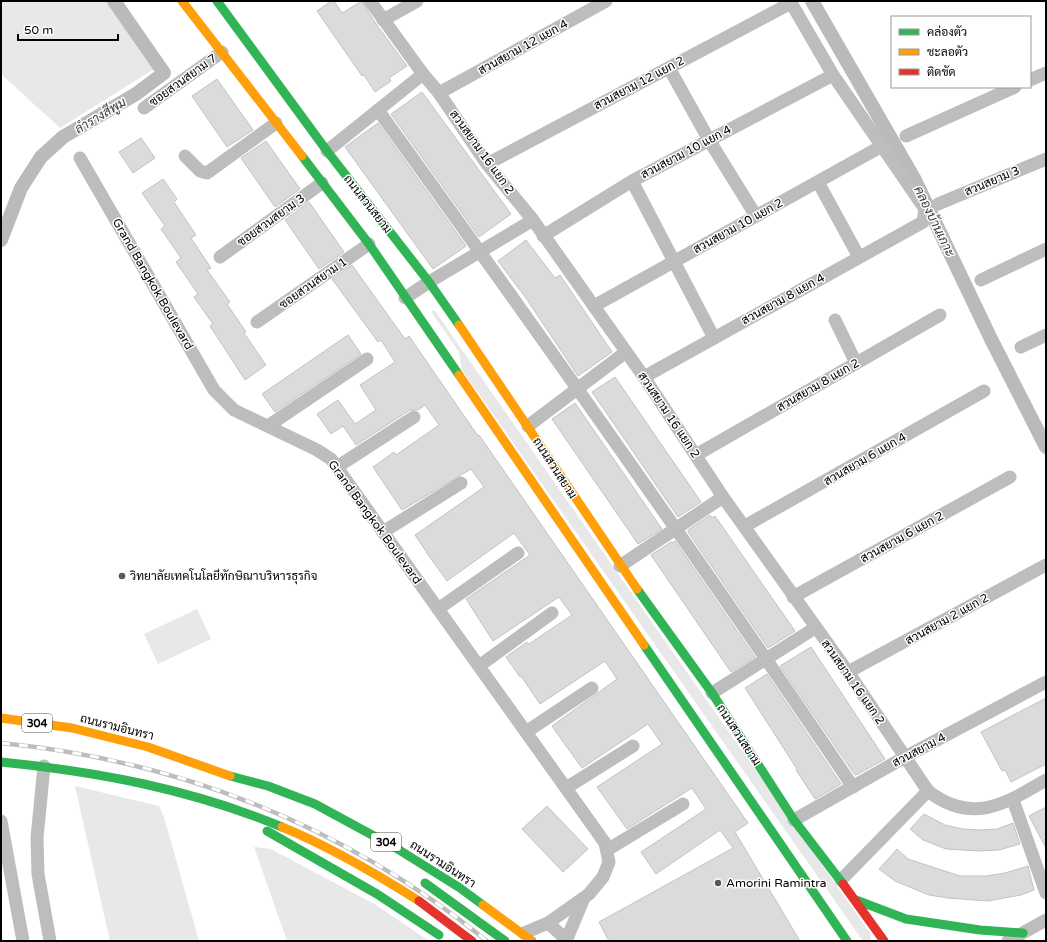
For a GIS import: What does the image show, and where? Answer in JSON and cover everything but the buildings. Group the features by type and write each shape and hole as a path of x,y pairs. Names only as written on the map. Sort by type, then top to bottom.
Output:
{"main road":[{"name":"ถนนสวนสยาม","path":"182,1 368,244 847,941"},
{"name":"ถนนสวนสยาม","path":"217,1 327,151 429,282 528,426 620,566 712,693 794,820 856,900 884,941"},
{"name":"ถนนรามอินทรา","path":"1,718 72,728 148,747 223,774 268,786 315,804 352,823 460,888 528,937"},
{"name":"304","path":"1,762 44,766 127,780 188,794 253,814 312,838 385,879 433,911 472,941"},
{"name":"ถนนรามอินทรา","path":"223,774 271,797"},
{"name":"304","path":"219,803 378,894 423,922 447,941"},
{"path":"418,878 482,922 505,941"},
{"path":"856,900 906,919 980,930 1023,933"},
{"path":"836,924 836,941"}],"street":[{"name":"สวนสยาม 16 แยก 2","path":"370,1 423,74 439,93 488,164 533,220 594,306 644,377 723,497 745,526 815,628 848,672 928,791 941,802 959,808 978,810 995,807 1013,800 1046,780"},
{"path":"383,20 417,1"},
{"name":"สวนสยาม 12 แยก 4","path":"439,93 606,1"},
{"path":"791,2 833,75 882,146"},
{"name":"สวนสยาม 12 แยก 2","path":"488,164 791,2"},
{"name":"ซอยสวนสยาม 7","path":"144,108 222,52"},
{"path":"669,68 709,140 756,216"},
{"path":"1031,80 1046,73"},
{"path":"327,151 423,74"},
{"name":"สวนสยาม 10 แยก 4","path":"543,236 632,181 833,75"},
{"path":"906,136 1013,88"},
{"path":"378,110 481,252 767,658 853,786"},
{"path":"185,156 200,171 207,172 276,123"},
{"name":"สวนสยาม 10 แยก 2","path":"594,306 674,260 882,146"},
{"name":"สวนสยาม 8 แยก 4","path":"644,377 923,222 925,209 882,146"},
{"name":"Grand Bangkok Boulevard","path":"80,158 214,390 234,410 317,450 331,459 605,843 607,850"},
{"name":"สวนสยาม 3","path":"938,204 1046,159"},
{"path":"632,181 714,338"},
{"path":"818,182 858,257"},
{"name":"ซอยสวนสยาม 3","path":"220,258 322,183"},
{"path":"405,298 533,220"},
{"name":"ซอยสวนสยาม 1","path":"257,322 368,244"},
{"path":"981,280 1046,249"},
{"name":"สวนสยาม 8 แยก 2","path":"696,455 940,315"},
{"path":"835,320 856,363"},
{"path":"1021,347 1046,335"},
{"path":"528,426 626,352"},
{"path":"268,426 367,359"},
{"name":"สวนสยาม 6 แยก 4","path":"745,526 984,391"},
{"path":"337,467 414,417"},
{"name":"สวนสยาม 6 แยก 2","path":"793,597 1010,477"},
{"path":"383,532 461,483"},
{"path":"620,566 723,497"},
{"path":"438,609 518,553"},
{"name":"สวนสยาม 2 แยก 2","path":"848,672 1046,565"},
{"path":"479,666 552,613"},
{"path":"712,693 815,628"},
{"name":"สวนสยาม 4","path":"794,820 905,757 1046,682"},
{"path":"526,732 592,688"},
{"path":"566,788 633,746"},
{"path":"44,766 37,838 38,874 50,941"},
{"path":"840,880 928,791"},
{"path":"1013,800 1046,893"},
{"path":"528,937 584,898 603,877 609,862 607,850 683,804"},
{"path":"1,821 23,941"},
{"path":"548,923 566,940 584,898"},
{"path":"1008,941 1046,920"}],"shaded area":[{"path":"1,1 122,1 162,64 60,128 1,74"},
{"path":"432,310 435,311 870,933 871,941 863,941 462,370 459,352 432,313"},
{"path":"197,609 211,639 158,664 144,634"},
{"path":"75,786 159,806 164,817 199,941 110,941"},
{"path":"254,847 271,849 376,905 429,941 287,941"}],"waterway":[{"name":"ลำรางสีพูม","path":"1,240 21,188 41,157 63,137 136,94 164,73 114,1"},
{"name":"คลองบ้านเกาะ","path":"812,1 915,180 991,339 1046,447"}],"railway":[{"path":"1,743 68,752 134,765 197,783 259,806 318,833 376,864 433,900 487,941"}],"traffic: fast":[{"path":"217,1 327,151 429,282 459,325"},
{"path":"302,156 369,244 459,375"},
{"path":"637,589 712,693 794,820 843,884"},
{"path":"644,645 847,941"},
{"path":"1,762 109,777 179,792 213,802 282,827"},
{"path":"230,776 268,786 315,804 396,848 460,888 483,905"},
{"path":"267,831 377,894 439,935"},
{"path":"425,883 505,941"},
{"path":"856,900 906,919 980,930 1023,933"}],"traffic: slow":[{"path":"182,1 302,156"},
{"path":"459,325 637,589"},
{"path":"459,375 644,645"},
{"path":"1,718 72,728 148,747 230,776"},
{"path":"282,827 318,843 352,861 419,901"},
{"path":"483,905 532,941"}],"traffic: jam":[{"path":"843,884 884,941"},
{"path":"419,901 472,941"}],"place":[{"name":"วิทยาลัยเทคโนโลยีทักษิณาบริหารธุรกิจ","path":"122,576"},
{"name":"Amorini Ramintra","path":"718,883"}]}
